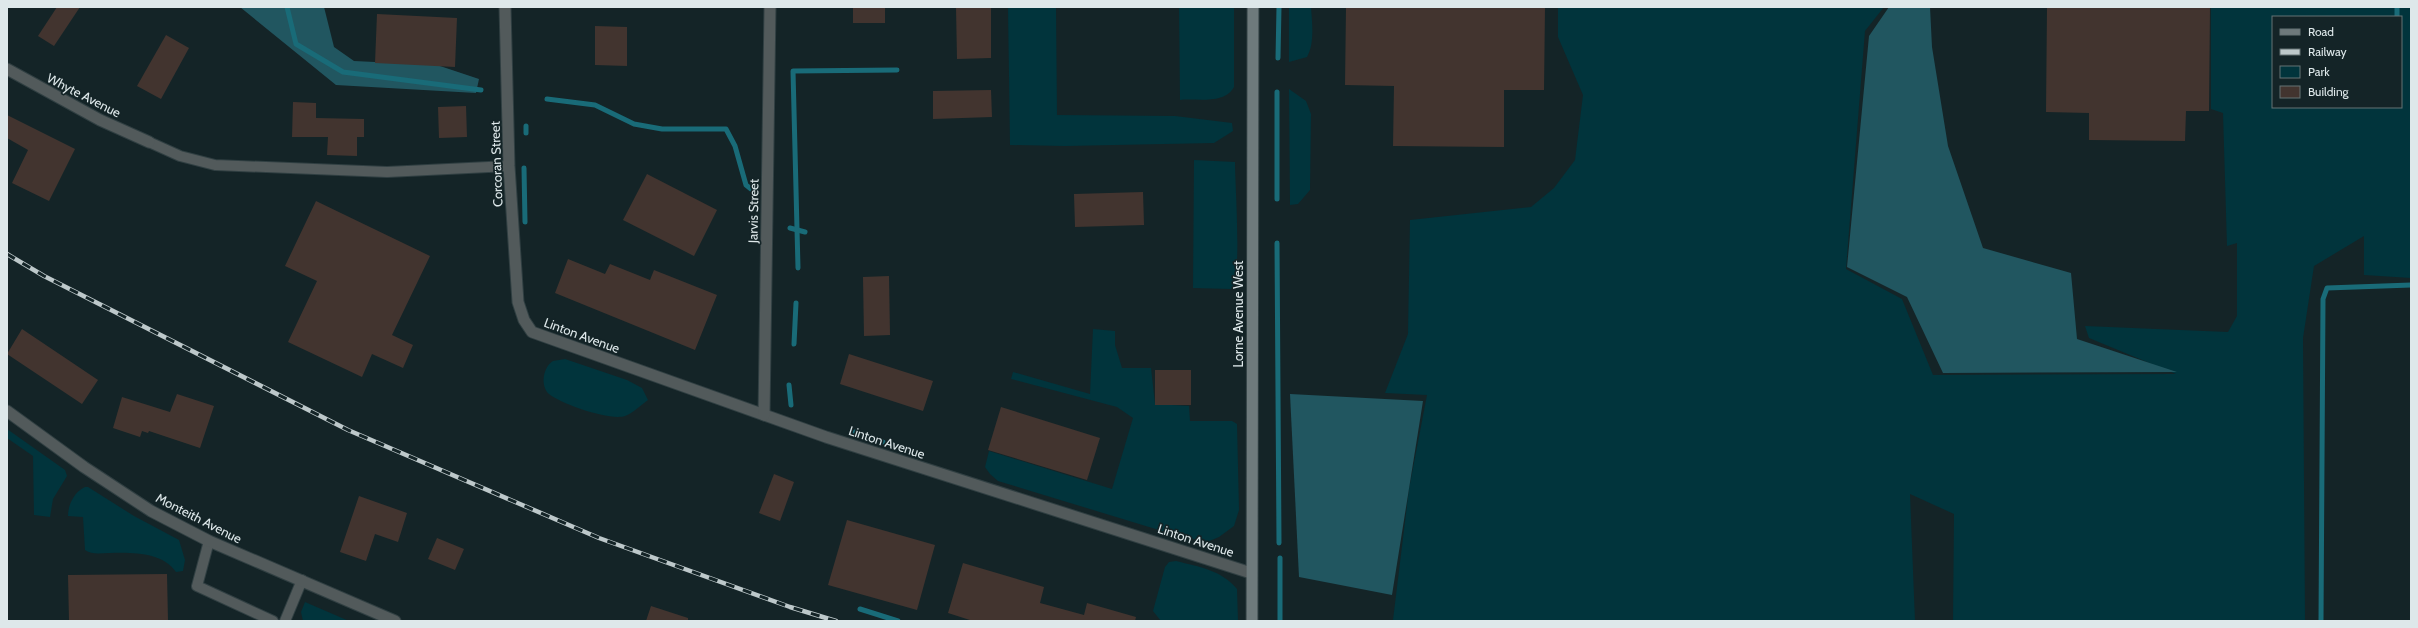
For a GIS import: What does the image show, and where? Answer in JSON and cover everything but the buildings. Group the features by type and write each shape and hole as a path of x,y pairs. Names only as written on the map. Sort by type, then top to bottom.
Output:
{"main road":[{"name":"Lorne Avenue West","path":"1252,621 1253,7"}],"street":[{"name":"Corcoran Street","path":"505,7 509,166 518,302 524,320"},
{"name":"Jarvis Street","path":"764,415 770,7"},
{"name":"Whyte Avenue","path":"7,69 100,120 149,142"},
{"name":"Linton Avenue","path":"524,320 532,332 764,415 1251,573"},
{"name":"Monteith Avenue","path":"7,410 118,489 151,510 209,541 395,621"}],"lane":[{"path":"149,142 180,156 215,165 387,172 509,166"},
{"path":"209,541 197,586 273,621"},
{"path":"285,621 302,580"}],"green space":[{"path":"1008,7 1056,7 1057,115 1175,116 1232,123 1233,131 1214,143 1065,146 1010,145"},
{"path":"1179,7 1234,7 1234,87 1230,93 1210,100 1180,100"},
{"path":"1289,7 1311,7 1312,32 1310,51 1307,57 1289,62"},
{"path":"1558,7 1884,7 1865,31 1846,269 1902,299 1933,375 2176,374 2089,338 2085,326 2228,332 2237,316 2237,243 2227,246 2223,113 2211,109 2211,7 2411,7 2411,278 2364,275 2364,236 2314,266 2303,338 2305,621 1953,621 1954,514 1910,494 1915,621 1393,620 1409,489 1427,395 1385,393 1408,334 1410,220 1531,207 1554,188 1575,160 1583,95 1558,37"},
{"path":"1289,89 1306,101 1311,114 1310,190 1298,204 1290,205"},
{"path":"1194,160 1235,162 1237,266 1232,289 1193,288"},
{"path":"1093,329 1115,331 1115,345 1122,368 1151,368 1155,404 1189,406 1190,421 1232,421 1237,424 1239,510 1234,526 1219,537 1207,542 1172,534 998,481 985,467 989,451 1112,489 1133,418 1117,407 1011,379 1013,372 1090,394"},
{"path":"565,359 627,380 642,388 648,400 628,415 618,417 586,411 555,398 546,391 544,386 545,372 553,361"},
{"path":"7,429 65,470 67,476 53,499 50,517 34,515 33,456 7,438"},
{"path":"88,487 134,516 179,540 185,560 183,571 176,572 163,560 146,555 136,553 94,553 85,550 83,517 68,516 72,499 81,489"},
{"path":"1176,561 1210,570 1224,577 1231,583 1237,589 1238,621 1161,621 1153,611 1165,567 1169,562"},
{"path":"305,602 349,621 303,621 301,612"}],"shaded area":[{"path":"240,7 324,7 334,47 354,61 437,65 479,79 476,93 336,85"},
{"path":"1889,7 1930,7 1932,47 1948,146 1983,248 2071,273 2077,339 2177,372 1943,373 1907,297 1847,267 1869,36"},
{"path":"1290,394 1423,401 1392,595 1299,577"}],"waterway":[{"path":"287,7 296,44 343,72 481,90"},
{"path":"1278,58 1279,7"},
{"path":"2397,7 2397,16"},
{"path":"798,268 793,71 897,70"},
{"path":"1277,92 1277,199"},
{"path":"547,99 595,105 634,124 662,129 726,129 735,146 746,185 751,189"},
{"path":"526,126 526,133"},
{"path":"524,168 525,222"},
{"path":"790,228 805,232"},
{"path":"1277,243 1279,543"},
{"path":"2321,621 2323,299 2327,288 2411,285"},
{"path":"794,344 796,303"},
{"path":"789,385 791,405"},
{"path":"855,432 883,442"},
{"path":"1280,558 1280,621"},
{"path":"860,609 898,621"}],"railway":[{"path":"7,254 44,276 348,430 599,538 790,607 836,621"}]}
